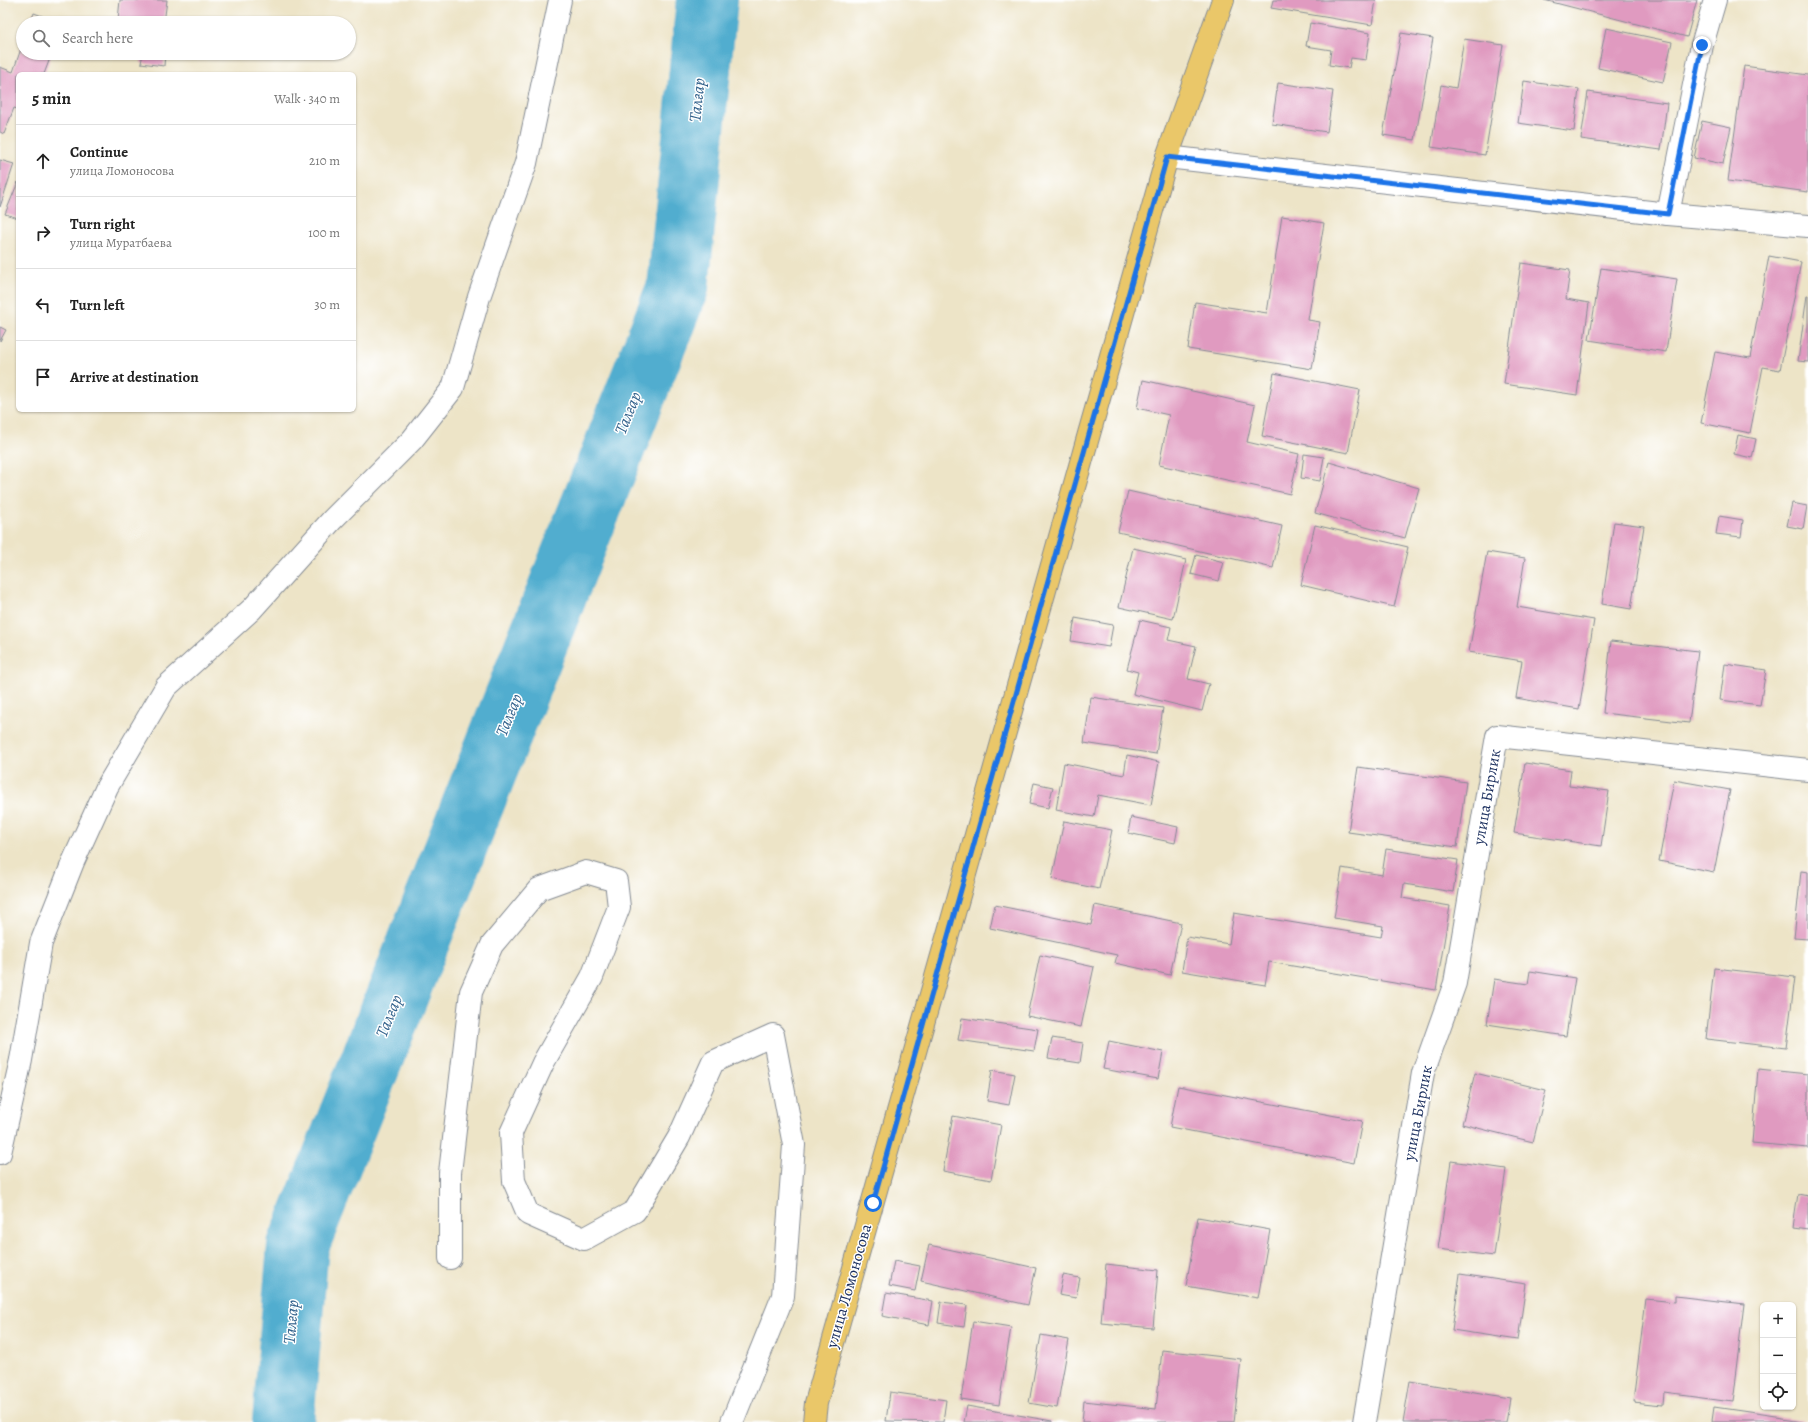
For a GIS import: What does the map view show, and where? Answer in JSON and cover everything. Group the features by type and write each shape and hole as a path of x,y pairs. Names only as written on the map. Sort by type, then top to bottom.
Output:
{"main road":[{"name":"улица Ломоносова","path":"814,1422 821,1387 1167,157 1224,0"}],"street":[{"path":"0,1153 22,1060 41,943 73,862 107,787 166,687 252,609 332,520 412,440 453,388 479,297 526,163 560,0"},
{"path":"1668,214 1702,45 1715,0"},
{"path":"1167,157 1668,214 1808,226"},
{"name":"улица Бирлик","path":"1364,1422 1423,1073 1455,983 1497,736 1808,770"},
{"path":"450,1258 450,1173 471,992 492,945 539,890 586,872 616,881 619,907 592,977 543,1063 511,1133 514,1181 528,1214 584,1240 635,1211 679,1137 713,1062 773,1034 794,1145 783,1296 732,1422"}],"building":[{"path":"120,0 167,0 165,16 118,16"},
{"path":"1273,0 1376,0 1372,25 1271,8"},
{"path":"1544,0 1697,0 1687,37"},
{"path":"34,13 42,16 33,16"},
{"path":"1310,23 1370,33 1366,60 1351,58 1349,68 1329,65 1331,50 1306,46"},
{"path":"1606,28 1672,42 1663,82 1598,68"},
{"path":"1401,33 1433,38 1415,140 1383,135"},
{"path":"1464,39 1503,45 1485,155 1431,147 1441,85 1456,88"},
{"path":"17,60 49,60 45,72 16,72 16,108 14,108 4,134 0,132 0,67 13,72"},
{"path":"142,60 164,60 164,66 141,63"},
{"path":"1744,66 1808,75 1808,192 1728,181"},
{"path":"1524,81 1579,89 1574,131 1518,123"},
{"path":"1278,83 1333,91 1327,132 1272,124"},
{"path":"1588,92 1667,103 1661,150 1581,139"},
{"path":"1702,121 1731,127 1723,164 1694,158"},
{"path":"0,160 14,164 0,207"},
{"path":"16,187 16,217 5,214"},
{"path":"1282,216 1324,223 1308,320 1320,322 1312,369 1188,349 1195,302 1267,313"},
{"path":"1769,256 1801,262 1780,370 1763,367 1750,433 1701,423 1715,352 1750,358"},
{"path":"1521,263 1570,270 1566,299 1589,303 1577,395 1504,384"},
{"path":"1601,268 1677,279 1666,352 1589,340"},
{"path":"1808,295 1808,362 1798,361"},
{"path":"0,327 6,330 0,341"},
{"path":"1274,373 1360,390 1348,453 1262,436"},
{"path":"1143,380 1255,405 1247,442 1299,454 1290,494 1159,465 1169,415 1137,408"},
{"path":"1738,435 1756,439 1752,458 1734,454"},
{"path":"1304,454 1324,457 1320,481 1301,478"},
{"path":"1329,462 1419,488 1405,538 1315,513"},
{"path":"1128,491 1282,526 1273,568 1118,532"},
{"path":"1792,503 1807,506 1803,529 1787,526"},
{"path":"1719,516 1743,520 1741,537 1716,534"},
{"path":"1614,522 1644,526 1631,609 1602,604"},
{"path":"1315,525 1408,547 1394,607 1301,585"},
{"path":"1133,548 1186,560 1173,619 1119,607"},
{"path":"1487,552 1525,558 1517,607 1594,620 1579,709 1516,698 1522,661 1469,652"},
{"path":"1196,555 1224,562 1219,581 1191,574"},
{"path":"1075,618 1113,625 1109,647 1071,641"},
{"path":"1140,620 1171,627 1168,640 1196,646 1188,679 1209,684 1202,711 1133,694 1138,672 1127,669"},
{"path":"1611,641 1698,651 1689,723 1603,713"},
{"path":"1725,664 1766,670 1760,705 1720,700"},
{"path":"1091,697 1163,708 1156,754 1084,743"},
{"path":"1127,755 1159,762 1151,805 1098,795 1094,817 1056,810 1064,763 1124,775"},
{"path":"1525,763 1571,770 1569,786 1609,791 1601,846 1514,833"},
{"path":"1358,767 1466,782 1457,847 1348,832"},
{"path":"1674,780 1730,790 1714,872 1659,861"},
{"path":"1034,783 1053,787 1048,808 1029,804"},
{"path":"1131,817 1178,827 1175,843 1128,833"},
{"path":"1064,821 1112,830 1099,889 1052,879"},
{"path":"1386,849 1458,860 1453,892 1404,884 1402,898 1450,906 1436,990 1269,962 1265,985 1182,971 1187,937 1229,944 1234,913 1381,937 1383,926 1334,918 1342,868 1382,875"},
{"path":"1801,871 1808,872 1808,939 1794,938"},
{"path":"995,905 1091,925 1095,905 1181,923 1170,975 1115,963 1117,955 990,928"},
{"path":"1040,955 1094,967 1081,1027 1027,1016"},
{"path":"1714,968 1795,977 1786,1048 1706,1039"},
{"path":"1530,971 1575,978 1566,1036 1487,1024 1494,979 1528,984"},
{"path":"962,1018 1038,1029 1034,1051 958,1040"},
{"path":"1052,1038 1083,1043 1080,1063 1048,1058"},
{"path":"1109,1041 1163,1052 1158,1079 1103,1069"},
{"path":"1758,1069 1808,1074 1808,1148 1752,1143"},
{"path":"992,1070 1015,1074 1009,1105 987,1101"},
{"path":"1475,1073 1546,1090 1533,1142 1462,1124"},
{"path":"1178,1086 1362,1121 1354,1163 1170,1127"},
{"path":"953,1116 1001,1125 991,1180 943,1171"},
{"path":"1451,1161 1506,1169 1494,1256 1438,1249"},
{"path":"1798,1194 1808,1196 1808,1229 1793,1227"},
{"path":"1198,1217 1270,1230 1258,1298 1186,1286"},
{"path":"929,1245 1036,1268 1028,1305 921,1281"},
{"path":"894,1261 920,1266 915,1291 889,1286"},
{"path":"1106,1264 1158,1270 1153,1328 1101,1323"},
{"path":"1460,1274 1526,1284 1518,1340 1452,1330"},
{"path":"1063,1275 1080,1278 1076,1298 1059,1295"},
{"path":"886,1293 933,1301 929,1325 882,1316"},
{"path":"1675,1296 1744,1304 1732,1402 1665,1393 1664,1405 1633,1402 1646,1299 1675,1302"},
{"path":"941,1302 967,1305 964,1327 938,1323"},
{"path":"973,1321 1011,1327 999,1405 961,1399"},
{"path":"1041,1335 1069,1340 1057,1408 1029,1403"},
{"path":"1162,1350 1241,1359 1234,1422 1082,1422 1084,1401 1156,1409"},
{"path":"1410,1381 1510,1398 1506,1422 1403,1422"},
{"path":"890,1392 946,1400 943,1422 886,1421"},
{"path":"967,1406 1052,1421 1052,1422 964,1422"},
{"path":"1714,1408 1804,1421 1804,1422 1712,1422"}],"waterway":[{"name":"Талғар","path":"283,1422 298,1246 678,287 707,0"}],"route":[{"path":"873,1203 1167,157 1668,214 1702,45"}]}
